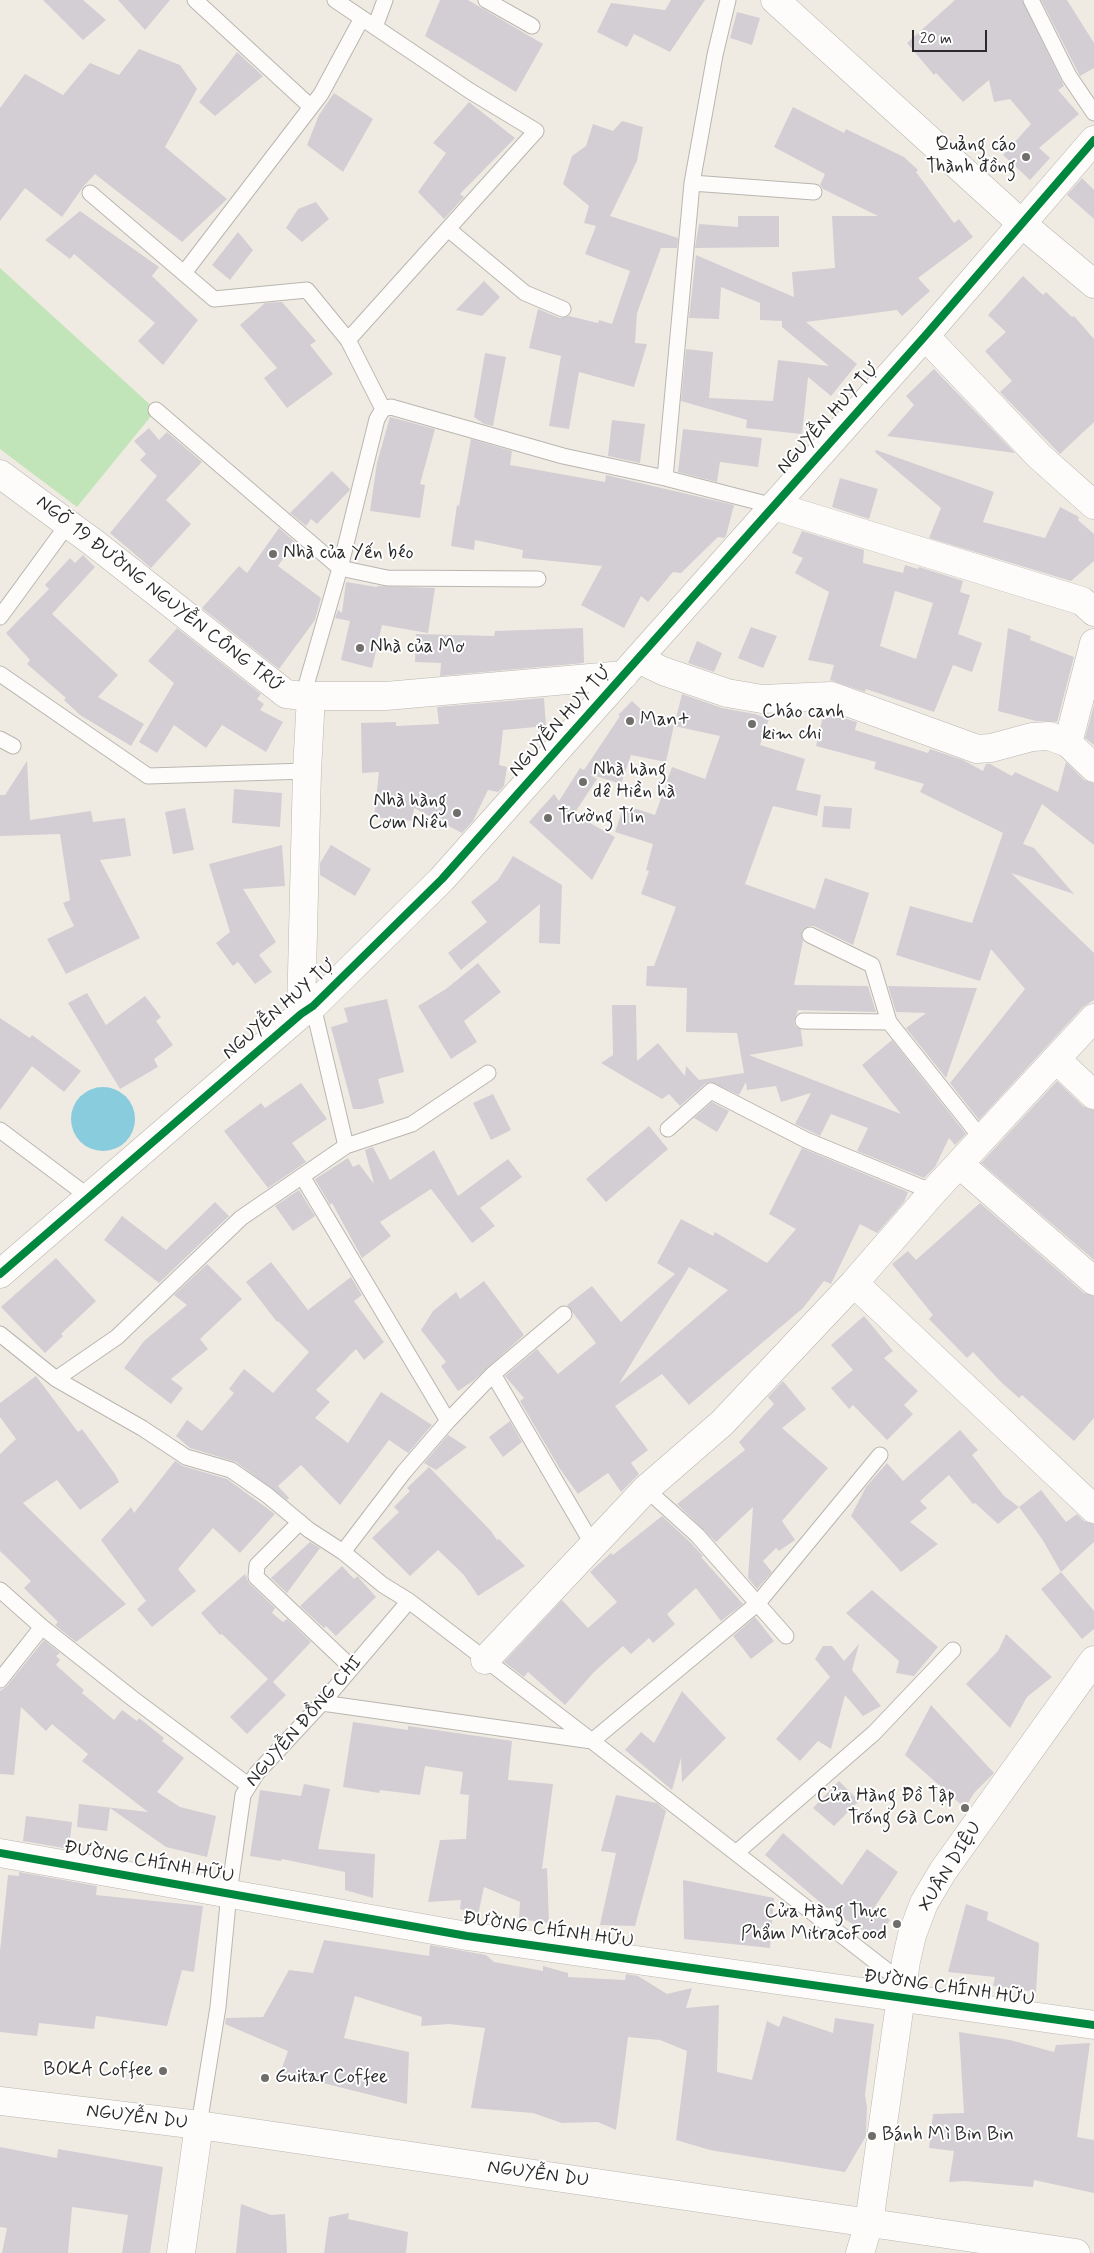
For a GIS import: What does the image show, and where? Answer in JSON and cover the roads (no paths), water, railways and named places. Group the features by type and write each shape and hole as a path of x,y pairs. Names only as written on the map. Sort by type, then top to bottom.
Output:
{"street":[{"path":"775,0 1021,223 1094,284"},
{"name":"NGUYỄN HUY TỰ","path":"0,1274 307,1010 442,878 925,336 1094,140"},
{"path":"925,336 1040,456 1094,505"},
{"name":"NGÕ 19 ĐƯỜNG NGUYỄN CÔNG TRỨ","path":"0,474 68,524 286,694 307,696 386,696 631,667"},
{"path":"774,506 1082,601 1094,612"},
{"path":"1068,743 1094,643"},
{"path":"631,667 663,672 727,693 762,699 831,696 978,749 991,748 1032,737 1049,736 1068,743 1094,768"},
{"path":"307,696 307,1010"},
{"path":"486,1660 646,1488 722,1423 854,1283 933,1192 1094,1018"},
{"path":"1056,1059 1094,1095"},
{"path":"959,1164 1094,1281"},
{"path":"854,1283 1094,1509"},
{"name":"XUÂN DIỆU","path":"860,2253 869,2223 902,1991 912,1935 924,1903 944,1871 1094,1660"},
{"name":"ĐƯỜNG CHÍNH HỮU","path":"0,1853 468,1936 902,1991 1094,2025"},
{"name":"NGUYỄN DU","path":"0,2101 199,2125 1076,2253"},
{"path":"181,2253 199,2125"}],"lane":[{"path":"195,0 311,107"},
{"path":"335,0 470,91 536,131 348,340"},
{"path":"375,27 385,0"},
{"path":"486,0 532,26"},
{"path":"664,478 692,183 714,55 728,0"},
{"path":"1030,0 1069,76 1094,113"},
{"path":"184,273 311,107 362,18"},
{"path":"692,183 814,192"},
{"path":"90,193 214,299 307,290 348,340 383,409"},
{"path":"448,229 525,293 564,309"},
{"path":"307,696 377,419 383,409 392,407 563,456 664,478 774,506"},
{"path":"156,410 340,568 386,578 538,579"},
{"path":"0,617 68,524"},
{"path":"0,674 148,776 307,771"},
{"path":"810,935 872,965 889,1022 982,1139"},
{"path":"307,1010 346,1146"},
{"path":"803,1021 889,1022"},
{"path":"56,1379 117,1337 241,1218 346,1146 412,1124 488,1073"},
{"path":"668,1130 711,1091 806,1140 933,1192"},
{"path":"0,1130 89,1197"},
{"path":"302,1176 448,1421"},
{"path":"343,1552 404,1472 448,1421 493,1374 564,1314"},
{"path":"0,1334 56,1379 142,1428 186,1457 230,1470 267,1495 383,1584 409,1601 736,1853 902,1991"},
{"path":"493,1374 593,1545"},
{"path":"322,1704 592,1741 758,1603 880,1454"},
{"path":"646,1488 697,1535 786,1636"},
{"path":"300,1522 257,1565 256,1577 352,1668"},
{"path":"0,1590 42,1627 132,1698 248,1785"},
{"name":"NGUYỄN ĐỒNG CHI","path":"199,2125 218,2007 229,1893 243,1795 257,1773 322,1704 409,1601"},
{"path":"0,1680 42,1627"},
{"path":"736,1853 874,1733 953,1650"}],"water":[{"path":"103,1087 121,1093 129,1101 135,1119 129,1137 121,1145 103,1151 85,1145 77,1137 71,1119 77,1101 85,1093"}],"place":[{"name":"Quảng cáo Thành đồng","path":"1026,157"},
{"name":"Nhà của Yến béo","path":"273,554"},
{"name":"Nhà của Mơ","path":"360,648"},
{"name":"Man+","path":"630,721"},
{"name":"Cháo canh kim chi","path":"752,724"},
{"name":"Nhà hàng dê Hiền hà","path":"583,782"},
{"name":"Nhà hàng Cơm Niêu","path":"457,813"},
{"name":"Trường Tín","path":"548,818"},
{"name":"Cửa Hàng Đồ Tập Trống Gà Con","path":"965,1808"},
{"name":"Cửa Hàng Thực Phẩm MitracoFood","path":"897,1924"},
{"name":"BOKA Coffee","path":"163,2071"},
{"name":"Guitar Coffee","path":"265,2078"},
{"name":"Bánh Mì Bin Bin","path":"872,2136"}]}
